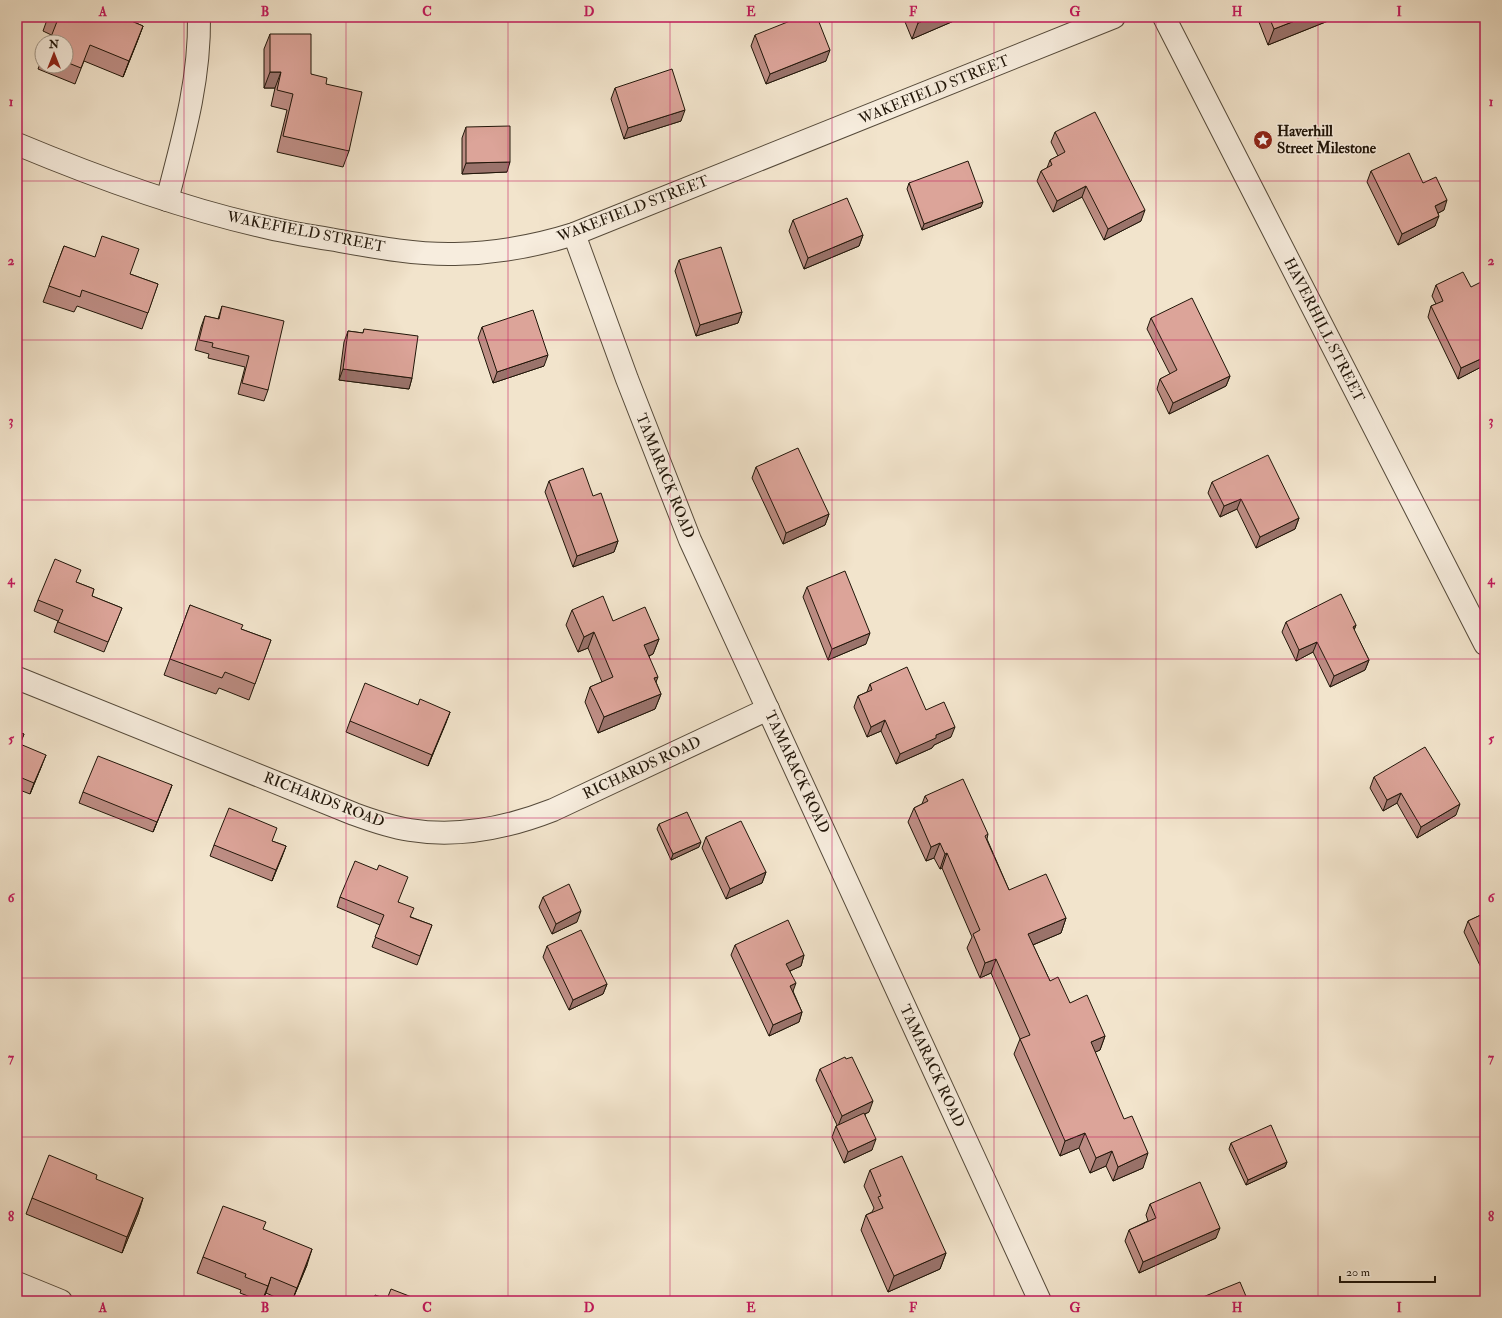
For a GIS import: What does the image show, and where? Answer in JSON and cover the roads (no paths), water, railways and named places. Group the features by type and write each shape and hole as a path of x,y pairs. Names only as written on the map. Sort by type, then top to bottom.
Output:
{"street":[{"path":"167,200 194,90 198,52 199,17"},
{"name":"WAKEFIELD STREET","path":"17,144 89,174 167,200 261,226 354,243 418,252 454,254 488,252 555,240 574,234 1114,17"},
{"name":"HAVERHILL STREET","path":"1164,17 1485,644"},
{"name":"TAMARACK ROAD","path":"574,234 627,379 690,540 1040,1301"},
{"name":"RICHARDS ROAD","path":"17,678 354,814 382,824 403,829 440,833 469,832 491,829 526,820 553,810 768,709"},
{"path":"17,1283 61,1301"}],"place":[{"name":"Haverhill Street Milestone","path":"1263,140"}]}
